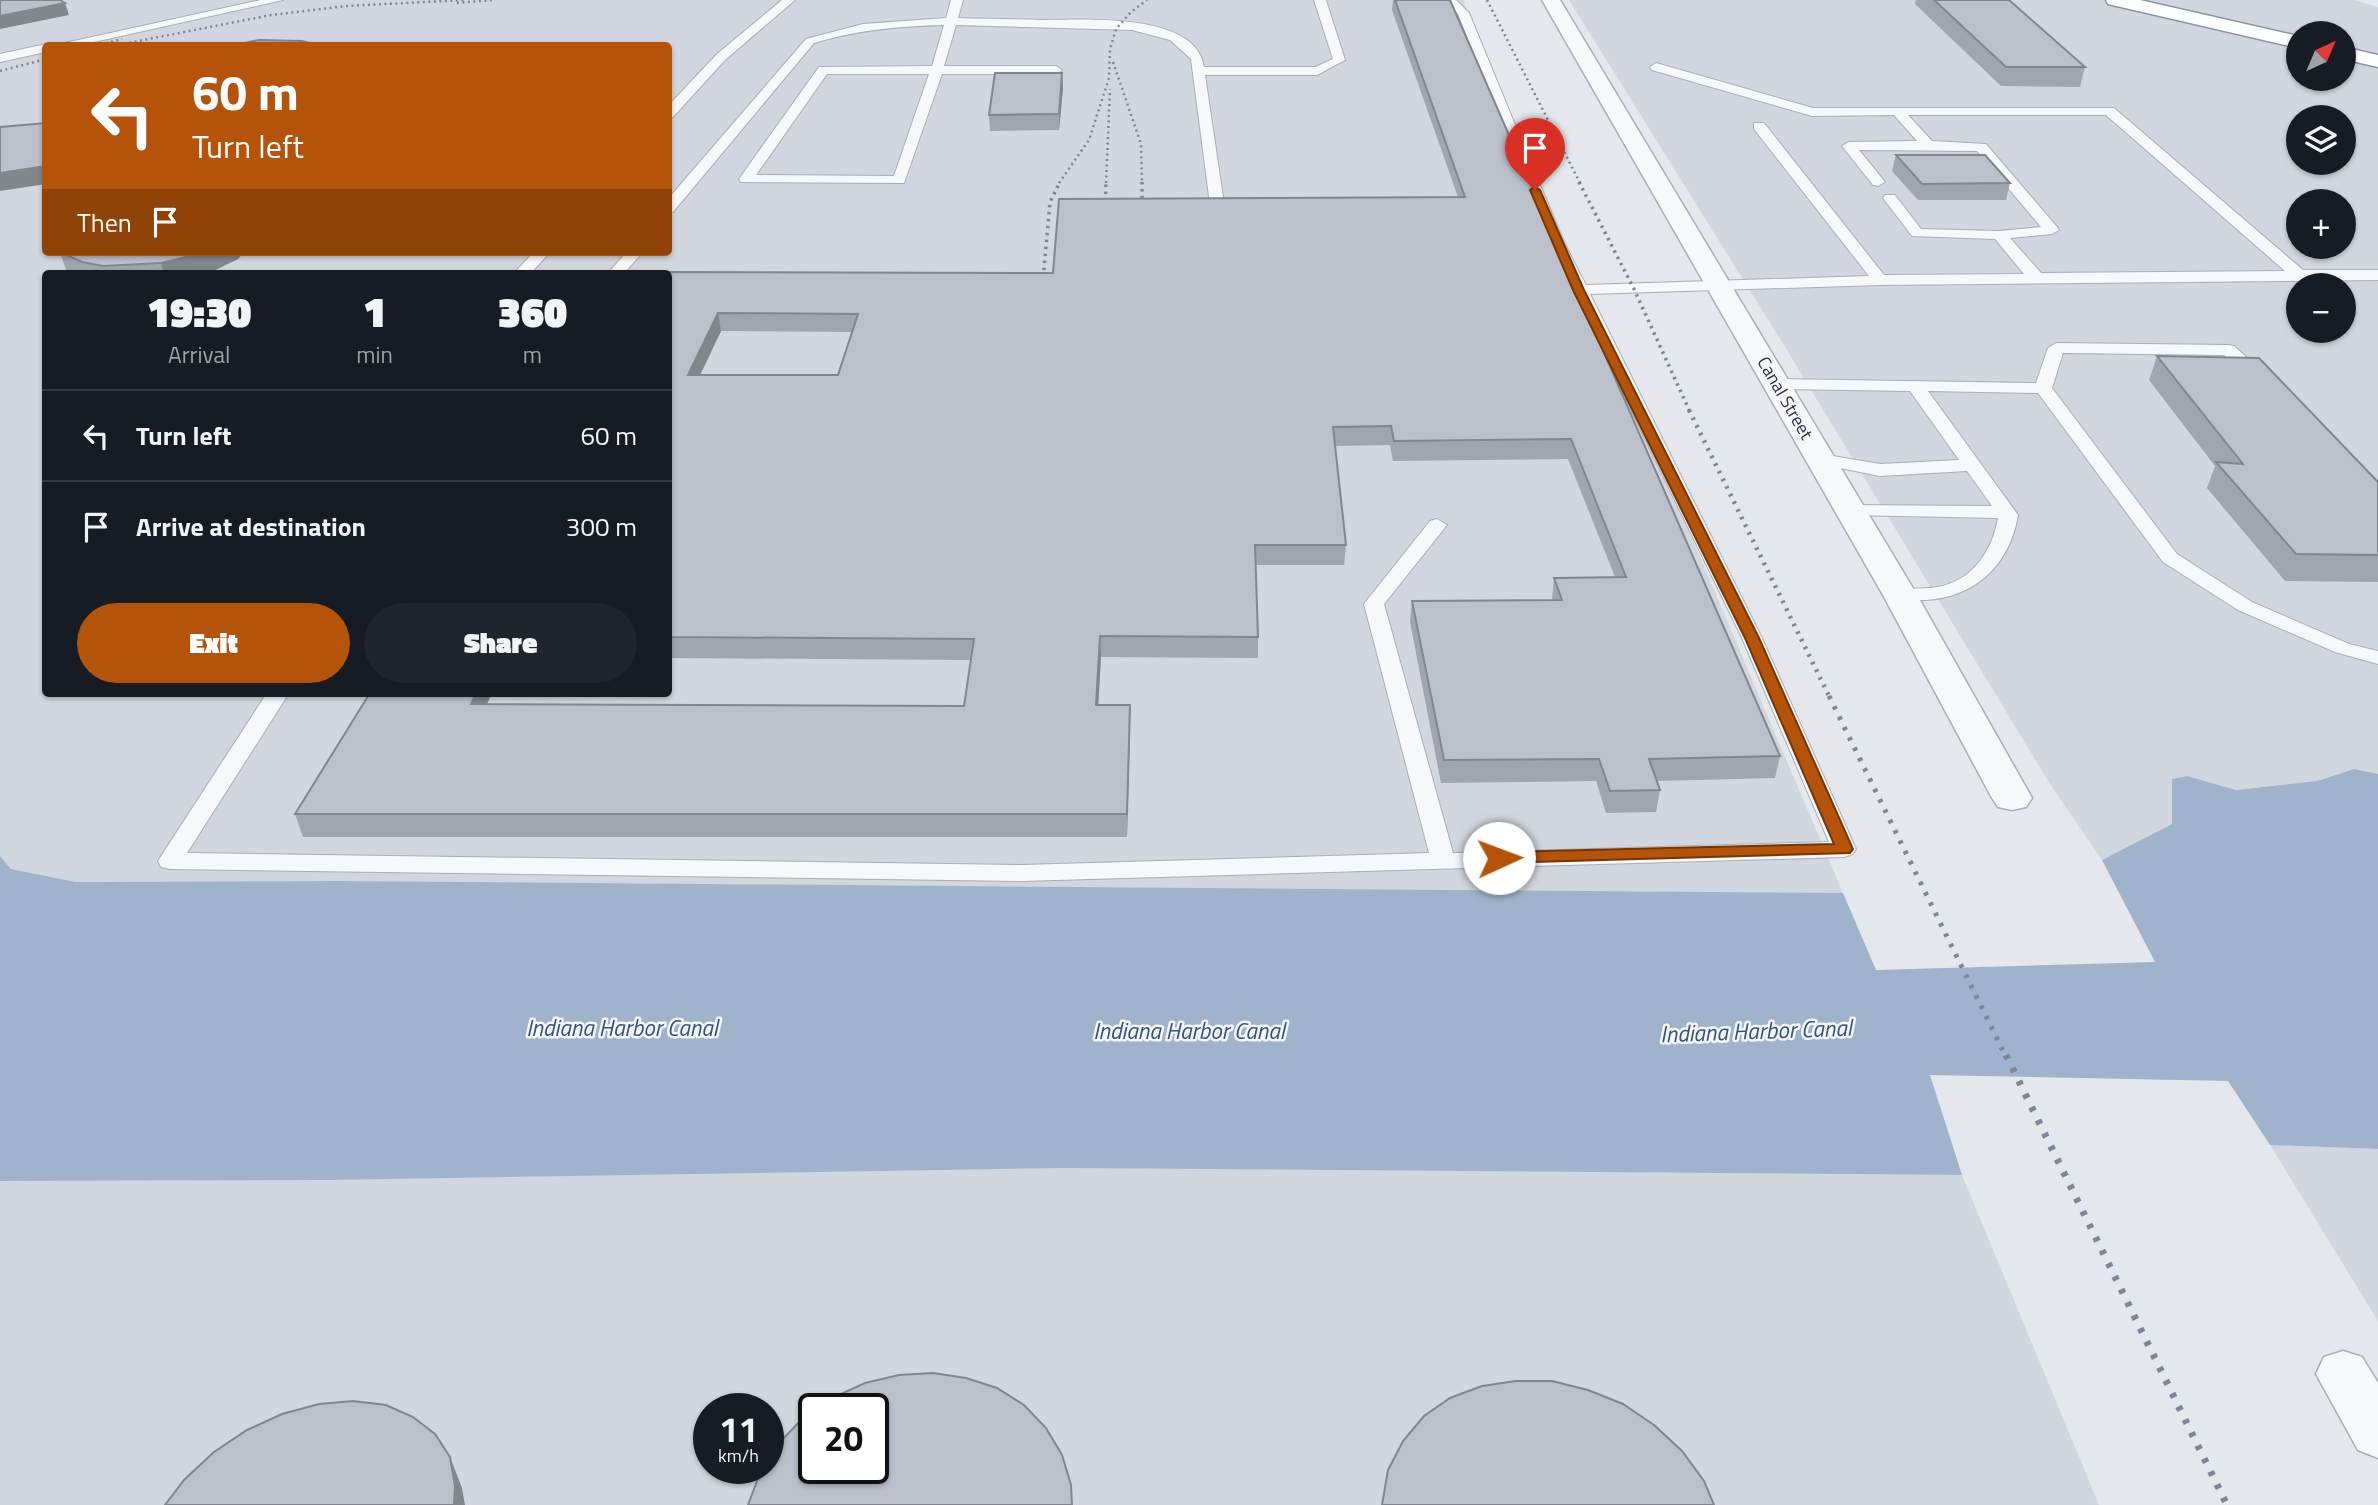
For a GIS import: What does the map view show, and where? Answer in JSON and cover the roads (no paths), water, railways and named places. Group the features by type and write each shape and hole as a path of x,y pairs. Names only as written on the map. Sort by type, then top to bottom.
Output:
{"highway":[{"path":"2115,0 2286,40"},
{"path":"2356,56 2378,61"}],"street":[{"name":"Canal Street","path":"1551,0 1900,595 2012,799"},
{"path":"2343,1374 2378,1433"}],"lane":[{"path":"75,42 202,13 276,0"},
{"path":"672,110 721,57 789,0"},
{"path":"957,0 938,71 899,180 746,180 823,71 938,71 1056,71"},
{"path":"1199,71 1317,71 1330,66 1339,60 1320,0"},
{"path":"275,697 170,861 1022,873 1844,849 1752,638 1579,290 1463,13 1449,0"},
{"path":"186,4 202,13"},
{"path":"672,204 810,41 834,32 868,26 951,23 1138,27 1167,34 1185,43 1197,59 1217,204"},
{"path":"9,42 28,52"},
{"path":"0,58 42,49"},
{"path":"1656,66 1812,111 2109,111 2297,273"},
{"path":"1897,111 1928,145"},
{"path":"1759,126 1880,280"},
{"path":"1878,182 1849,146 1981,147 2052,230 1999,236 1917,233 1890,198"},
{"path":"1999,236 2038,280"},
{"path":"525,270 538,256"},
{"path":"620,270 632,256"},
{"path":"1579,290 1880,280 2286,275"},
{"path":"2356,275 2378,275"},
{"path":"2043,387 2056,348 2228,350 2268,386"},
{"path":"1776,383 2043,387"},
{"path":"1900,595 1950,591 1985,570 2005,539 2006,512 1915,386"},
{"path":"2043,387 2170,558 2245,606 2342,648 2378,658"},
{"path":"1821,459 1880,470 1972,464"},
{"path":"1850,509 2006,512"},
{"path":"1437,525 1374,604 1443,859"}],"water":[{"name":"Indiana Harbor Canal","path":"2354,769 2378,774 2378,1149 2270,1145 2228,1081 1930,1075 1962,1175 1065,1168 330,1180 0,1181 0,856 11,869 76,882 340,881 1843,893 1876,970 2155,962 2102,860 2172,824 2172,779 2187,776 2236,790 2317,781"}],"railway":[{"path":"133,42 271,15 346,6 465,0"},
{"path":"457,3 492,0"},
{"path":"1059,183 1089,140 1109,78 1110,49 1116,29 1131,12 1147,0"},
{"path":"1487,0 1580,183"},
{"path":"110,42 122,39"},
{"path":"0,71 42,60"},
{"path":"1113,62 1141,144 1142,183"},
{"path":"1106,183 1110,89"},
{"path":"1042,291 1050,202 1060,182"},
{"path":"1105,215 1106,182"},
{"path":"1579,182 1634,289 1690,412"},
{"path":"1142,183 1142,215"},
{"path":"1689,410 1830,698"},
{"path":"1829,696 2006,1057"},
{"path":"2006,1055 2227,1505"}]}
